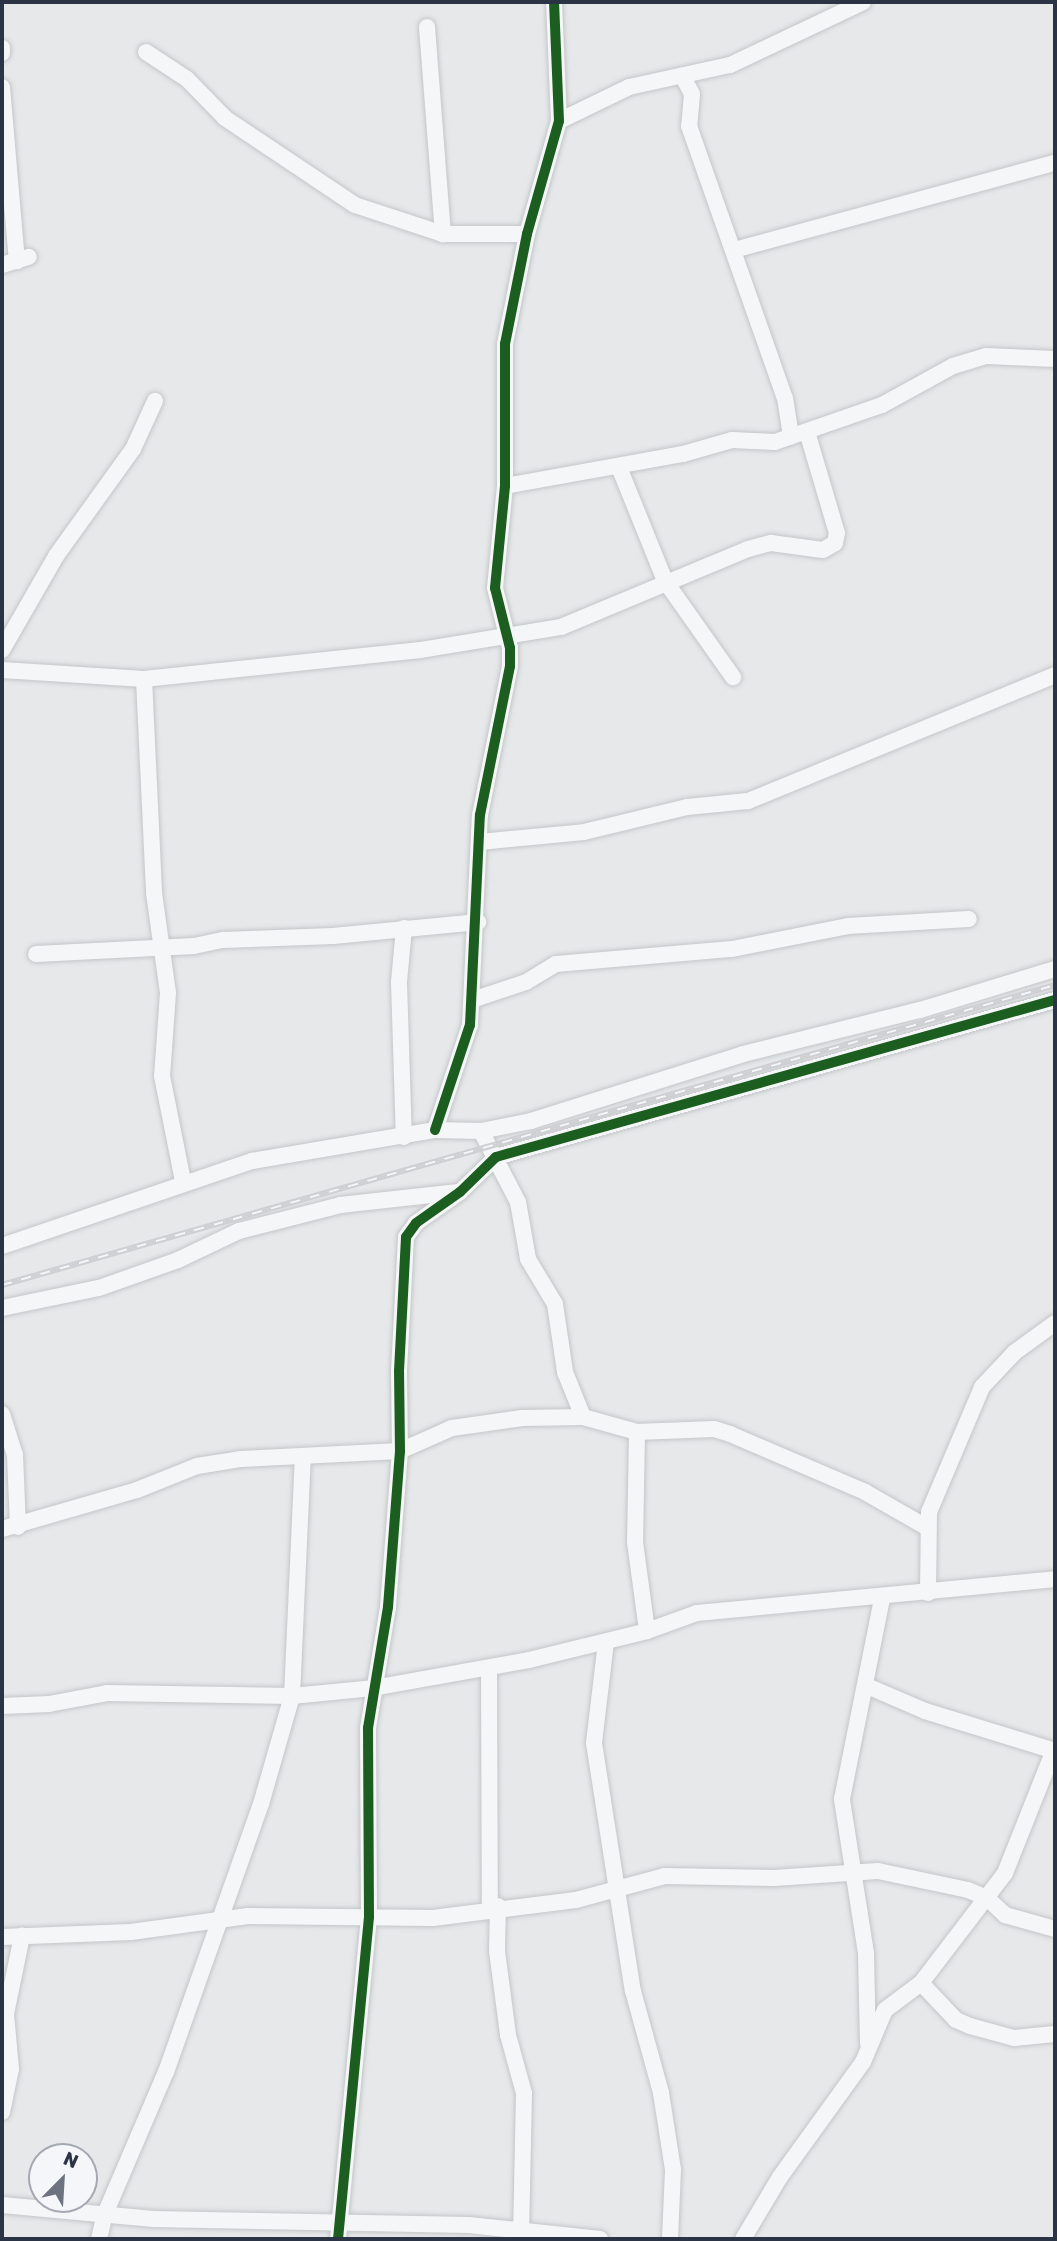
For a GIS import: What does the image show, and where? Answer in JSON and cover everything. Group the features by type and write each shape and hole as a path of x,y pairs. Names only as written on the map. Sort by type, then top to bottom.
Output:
{"street":[{"path":"435,1130 467,1033 478,922 479,842 510,666 507,635 495,588 505,486 505,344 527,234 559,121 554,2"},
{"path":"559,121 612,93 683,77 750,57 863,2"},
{"path":"427,27 443,234"},
{"path":"2,48 2,53"},
{"path":"146,52 187,79 225,118 327,190 382,217 443,234 527,234"},
{"path":"683,77 692,94 689,126 785,398 791,437"},
{"path":"2,87 16,261"},
{"path":"734,250 1055,163"},
{"path":"505,486 618,467 732,440 775,442 882,405 969,360 1006,353 1055,359"},
{"path":"2,650 56,556 134,449 155,401"},
{"path":"2,670 144,679 297,665 507,635 561,627 748,548 771,543 823,550 835,543 837,533 807,432"},
{"path":"618,467 665,581 733,677"},
{"path":"479,842 584,832 687,807 748,801 1055,675"},
{"path":"144,679 154,893 168,993 162,1076 183,1181"},
{"path":"472,1000 526,982 556,964 732,949 849,926 969,919"},
{"path":"36,954 162,947 478,922"},
{"path":"404,928 399,982 404,1137"},
{"path":"2,1246 82,1222 183,1181 252,1161 435,1130 481,1131 531,1121 743,1054 920,1010 1055,969"},
{"path":"338,2239 369,1917 368,1728 388,1607 400,1451 399,1371 407,1237 416,1223 460,1192 496,1157 1055,1000"},
{"path":"481,1131 518,1202 528,1259 555,1304 560,1350 583,1417"},
{"path":"2,1308 99,1288 178,1260 239,1231 340,1205 460,1192"},
{"path":"928,1593 926,1527 939,1483 982,1387 1035,1335 1055,1323"},
{"path":"1035,1335 1055,1336"},
{"path":"2,1414 15,1455 10,1528 137,1490 197,1466 241,1459 303,1458 400,1451 452,1428 522,1418 583,1417 637,1432 714,1429 730,1434 865,1492 926,1527"},
{"path":"637,1432 635,1542 647,1631"},
{"path":"99,2239 105,2214 166,2072 261,1804 292,1696 303,1458"},
{"path":"2,1706 50,1704 107,1693 292,1696 373,1688 489,1668 606,1642 697,1613 882,1598 1055,1579"},
{"path":"868,2051 866,1953 842,1799 867,1686 882,1598"},
{"path":"606,1642 594,1743 614,1890 633,1991 661,2093 673,2170 670,2239"},
{"path":"489,1668 497,1951 509,2039 524,2093 521,2231"},
{"path":"743,2239 780,2176 868,2051 885,2010 921,1983 1005,1872 1054,1750 925,1711 867,1686"},
{"path":"2,1937 131,1932 248,1916 433,1918 494,1907 576,1900 665,1877 774,1878 878,1871 946,1884 987,1898 1005,1915 1055,1929"},
{"path":"2,2112 11,2068 6,2014 22,1936"},
{"path":"921,1983 956,2020 970,2026 1014,2038 1055,2034"},
{"path":"2,2205 105,2214 521,2231 539,2236 600,2239"}],"railway":[{"path":"2,1285 1055,985"}],"cycle path":[{"path":"435,1130 470,1025 480,815 510,666 510,648 495,588 505,486 505,344 527,234 559,121 554,2"},
{"path":"338,2239 369,1917 368,1728 388,1607 400,1451 399,1371 406,1237 416,1223 460,1192 496,1157 1055,1000"}]}
